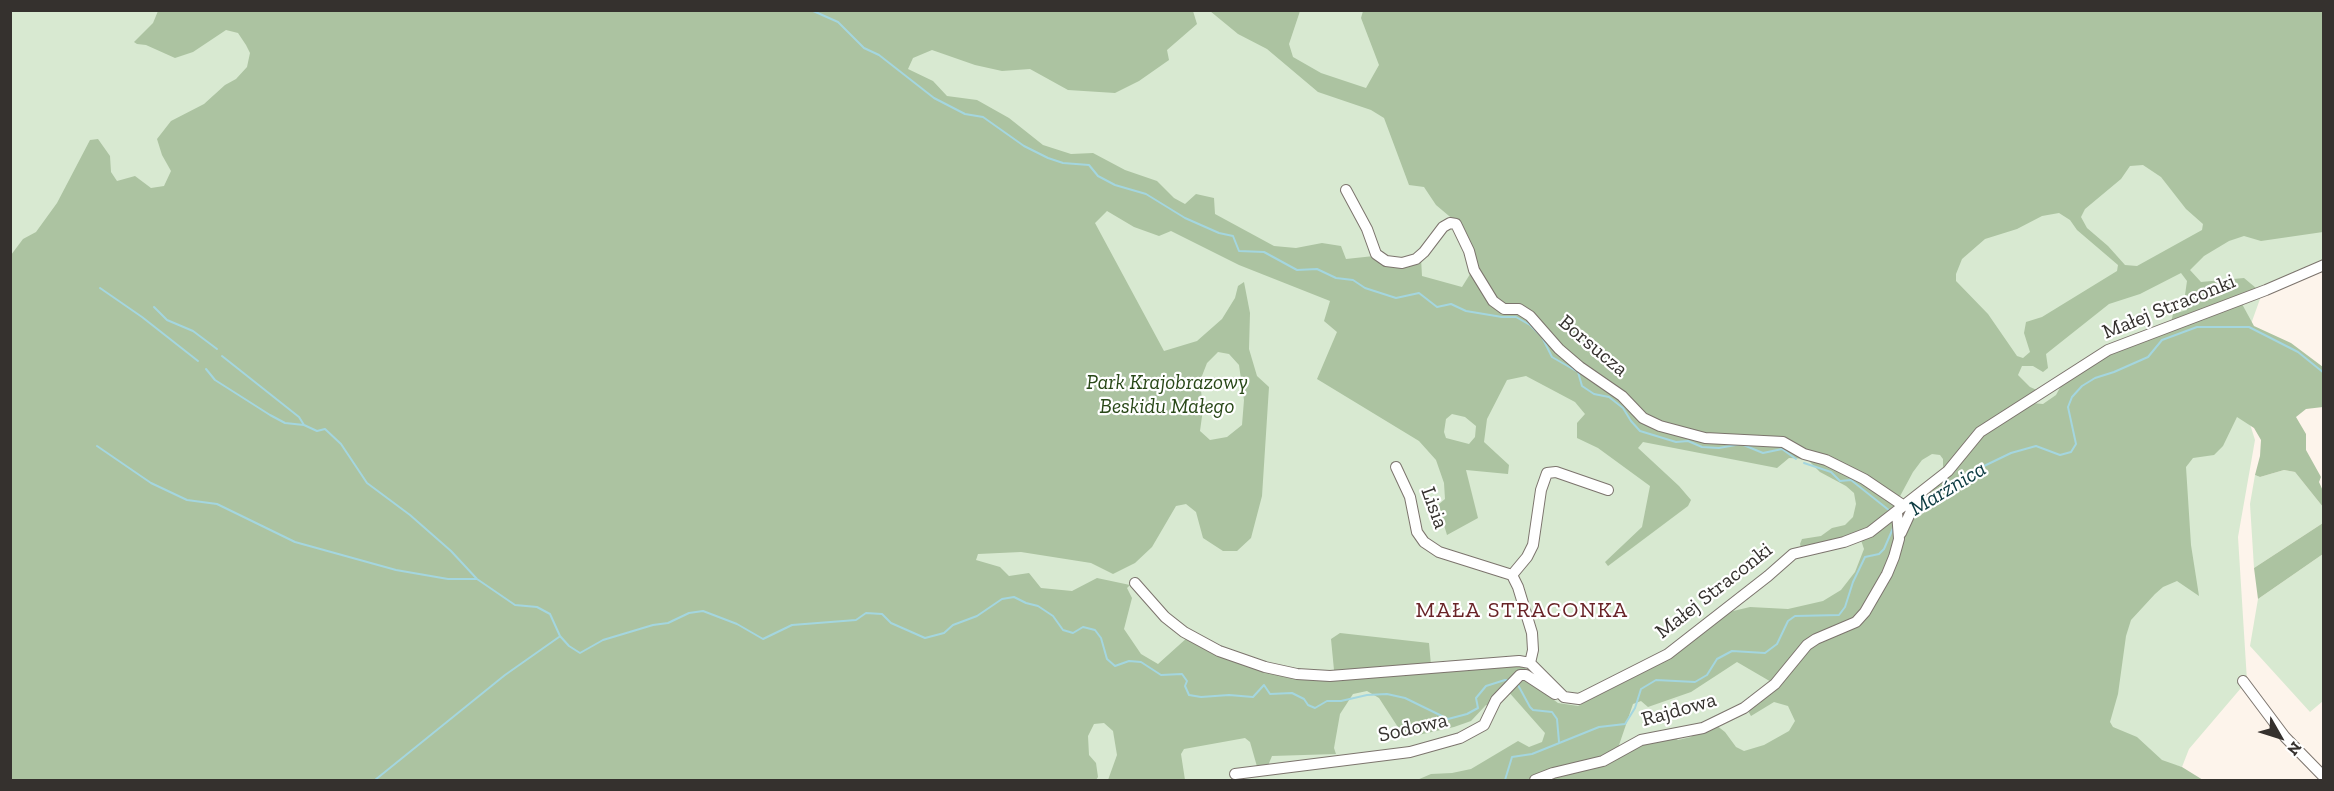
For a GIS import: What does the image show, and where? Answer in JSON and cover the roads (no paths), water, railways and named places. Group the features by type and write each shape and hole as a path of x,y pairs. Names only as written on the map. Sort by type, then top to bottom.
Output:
{"street":[{"name":"Borsucza","path":"1346,190 1367,229 1376,254 1386,261 1402,263 1416,259 1443,227 1450,223 1456,224 1474,270 1493,301 1504,309 1519,309 1530,316 1559,349 1580,367 1622,396 1643,418 1660,426 1705,438 1783,442 1804,454 1826,460 1864,478 1900,511"},
{"name":"Małej Straconki","path":"1564,697 1574,700 1586,697 1668,654 1793,554 1860,537 1900,511 1948,471 1980,432 2108,350 2266,290 2324,265"},
{"name":"Lisia","path":"1396,467 1410,497 1417,532 1424,542 1439,552 1512,575"},
{"path":"1530,663 1533,650 1532,633 1512,575 1527,557 1533,545 1541,490 1547,472 1556,472 1608,490"},
{"name":"Rajdowa","path":"1535,780 1553,773 1603,761 1641,740 1703,728 1744,708 1775,684 1807,645 1856,622 1865,612 1887,574 1899,535 1918,495"},
{"name":"Rajdowa","path":"1899,535 1900,511"},
{"path":"1135,583 1165,617 1202,643 1240,660 1298,674 1330,676 1519,661 1530,663 1564,697"},
{"name":"Sodowa","path":"1235,774 1394,755 1437,746 1481,728 1487,721 1496,700 1518,676 1527,675 1552,692 1564,697"},
{"path":"2243,681 2285,737 2324,777"}],"waterway":[{"path":"811,10 838,22 864,48 879,55 934,98 965,114 983,117 1024,146 1048,158 1063,163 1089,165 1098,176 1115,185 1146,194 1185,218 1219,233 1233,236 1239,251 1264,252 1297,270 1317,269 1336,278 1353,280 1365,288 1396,298 1419,293 1437,307 1451,304 1466,311 1516,317 1530,325 1542,337 1552,357 1578,372 1582,386 1594,394 1609,397 1623,408 1640,431 1676,442 1688,441 1702,447 1719,448 1741,444 1763,453 1782,449 1796,459"},
{"path":"100,288 142,317 198,361"},
{"path":"154,307 167,320 193,331 217,349"},
{"name":"Marźnica","path":"1915,511 1927,504 1953,481 2011,453 2036,446 2060,455 2071,452 2076,444 2068,407 2072,397 2082,386 2095,378 2148,357 2162,340 2197,327 2249,327 2298,352 2324,373"},
{"path":"222,356 299,417 304,425"},
{"path":"206,369 215,380 285,423 304,425 317,431 325,429 341,444 367,483 410,515 451,551 477,579 515,605 537,607 550,614 560,636 580,653 603,640 653,625 668,623 689,613 703,611 737,624 763,639 792,625 856,620 866,613 882,614 891,623 925,638 944,633 953,625 977,616 1002,599 1014,597 1038,606 1053,616 1063,630 1073,633 1083,627 1095,630 1101,638 1107,659 1115,666 1129,661 1141,662 1161,675 1182,674 1187,681 1185,686 1189,695 1253,697 1264,685 1270,694 1292,693 1315,708 1327,701 1387,694 1405,698 1448,719 1467,714 1478,708 1476,698 1486,686 1505,680 1510,681"},
{"path":"97,446 151,483 187,500 217,504 295,542 396,570 448,579 476,579"},
{"path":"1804,463 1831,472 1840,481 1851,480 1890,511"},
{"name":"Marźnica","path":"1505,780 1512,757 1532,754 1599,727 1625,724 1635,708 1641,689 1656,680 1695,682 1707,675 1717,659 1732,651 1765,653 1777,644 1788,621 1795,616 1839,615 1845,607 1853,582 1865,557 1879,554 1884,549 1894,526"},
{"path":"375,780 505,675 559,637"},
{"path":"1518,685 1533,710 1552,712 1557,719 1559,742"}],"district":[{"name":"MAŁA STRACONKA","path":"1522,611"}],"park label":[{"name":"Park Krajobrazowy Beskidu Małego","path":"1167,395"}]}
